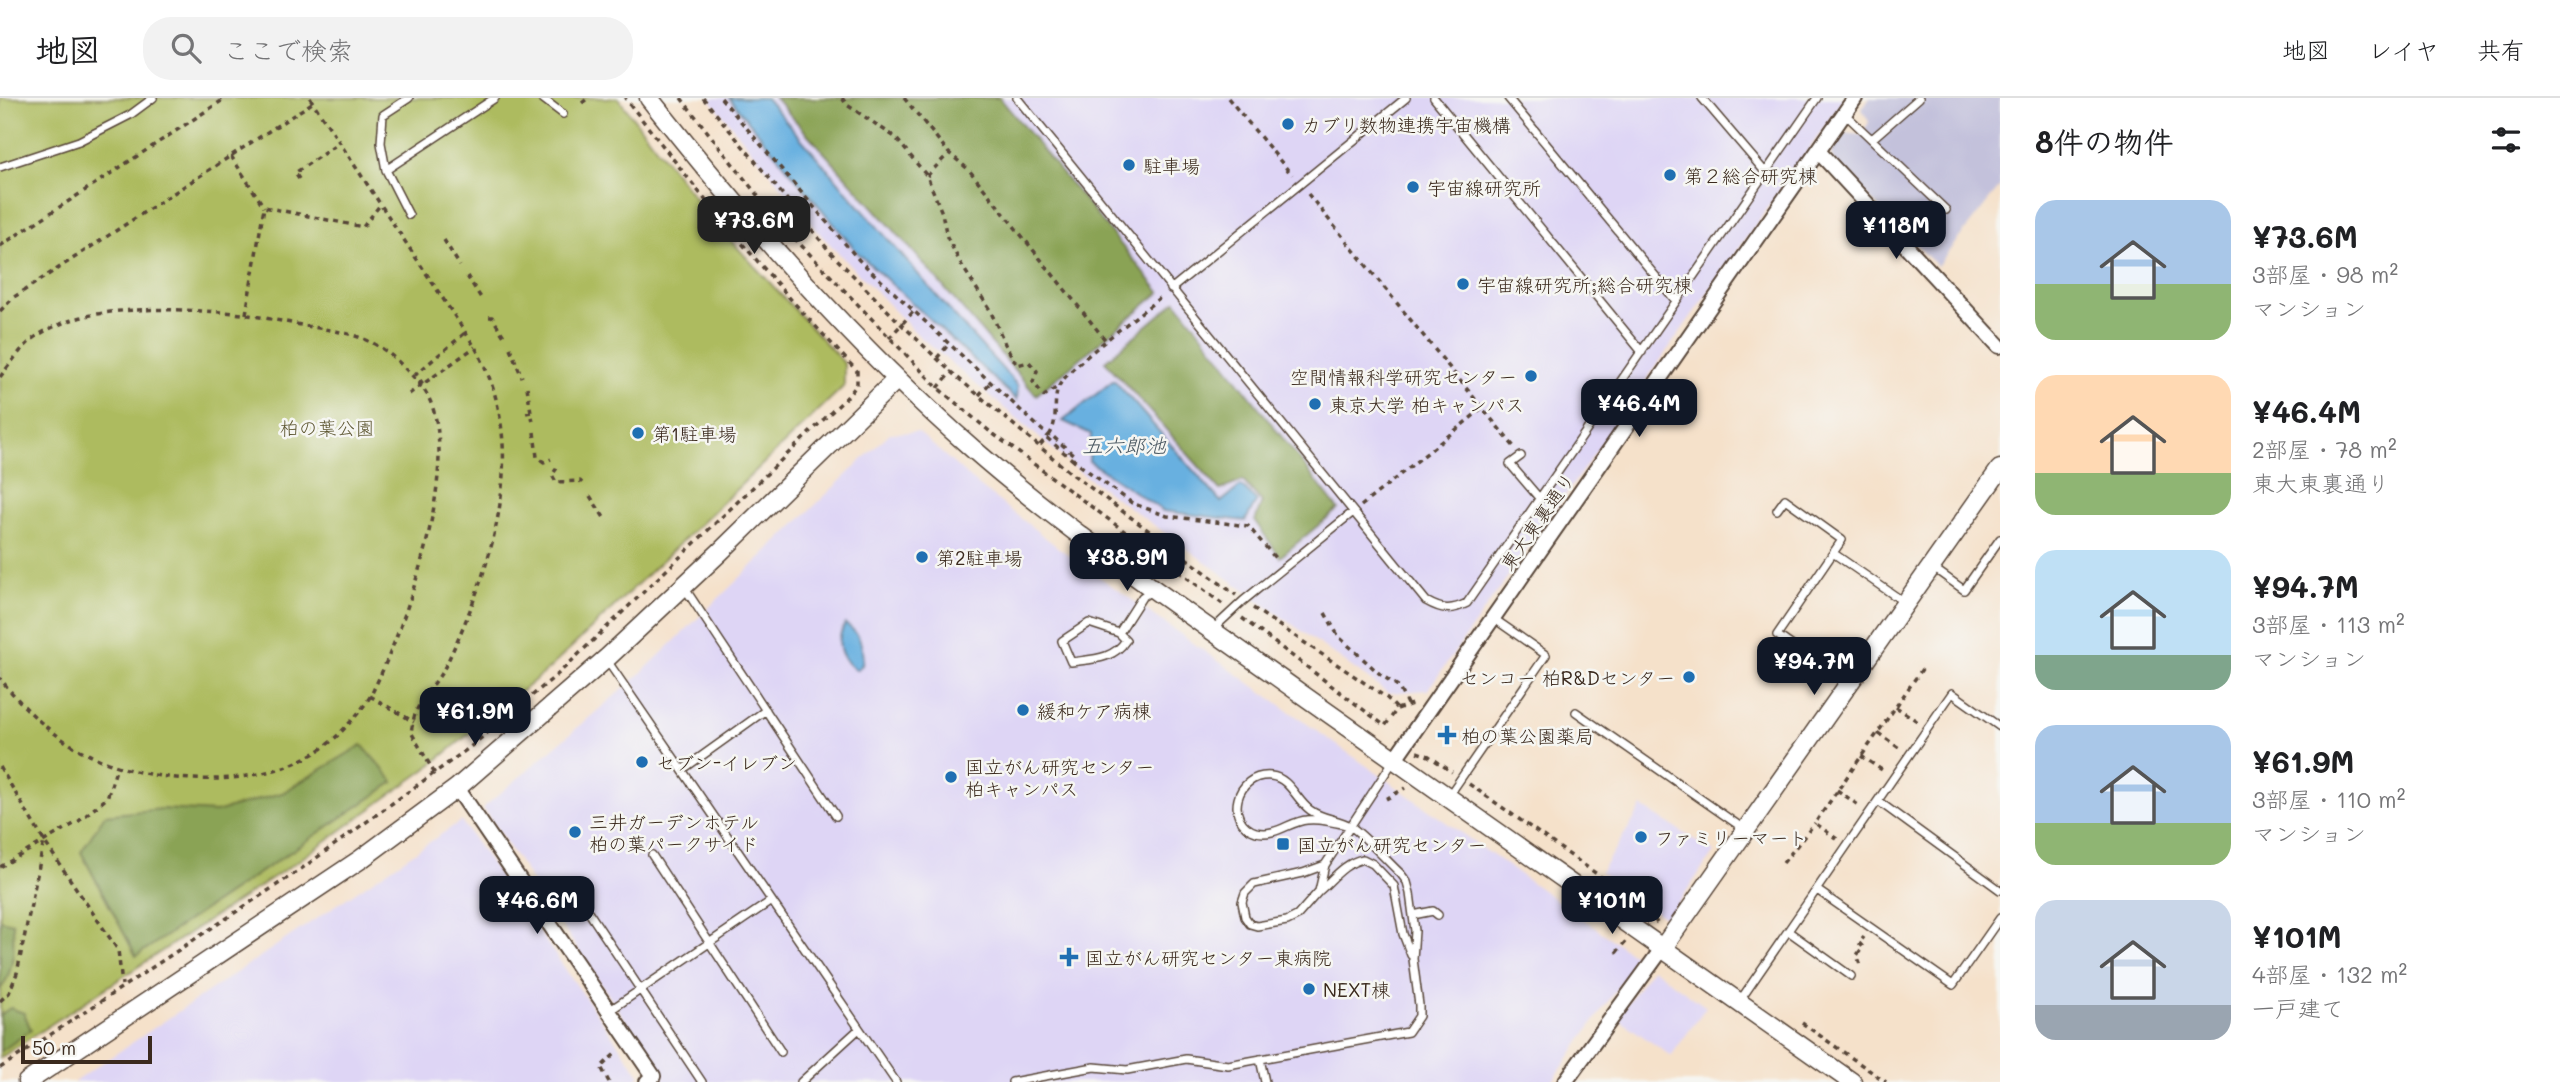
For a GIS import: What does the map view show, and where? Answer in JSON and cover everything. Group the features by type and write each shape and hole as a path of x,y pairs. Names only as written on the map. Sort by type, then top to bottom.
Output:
{"street":[{"path":"649,98 713,179 788,265 897,379 1014,484 1394,760 1852,1082"},
{"name":"東大東裏通り","path":"1394,760 1855,98"},
{"path":"1818,151 1999,346"},
{"path":"27,1082 361,859 457,788 606,659 897,379"},
{"path":"1565,1082 1662,949 2000,469"},
{"path":"457,788 653,1076 647,1082"}],"lane":[{"path":"0,167 79,141 130,115 153,98"},
{"path":"409,98 383,115 381,142 386,170 410,215"},
{"path":"386,170 495,98"},
{"path":"542,98 563,114"},
{"path":"1017,98 1353,512 1426,600 1440,609 1454,609 1467,603 1817,98"},
{"path":"1171,289 1406,98"},
{"path":"1434,98 1642,352"},
{"path":"1508,98 1676,301"},
{"path":"1702,98 1766,173"},
{"path":"1872,139 1919,98"},
{"path":"1844,113 1946,210"},
{"path":"1521,456 1510,464 1540,499"},
{"path":"1777,510 1785,499 1842,540 1776,635 1847,684"},
{"path":"1212,630 1231,610 1353,512"},
{"path":"1931,566 1964,590 2000,539"},
{"path":"1833,553 1905,603"},
{"path":"684,586 836,816"},
{"path":"1119,633 1142,597 1155,589"},
{"path":"1448,797 1546,655 1493,618"},
{"path":"1089,623 1119,633 1126,640 1119,651 1101,658 1071,662 1062,640 1089,623"},
{"path":"606,659 897,1082"},
{"path":"1739,1002 1952,693 2000,727"},
{"path":"682,770 766,710"},
{"path":"1576,712 1744,830"},
{"path":"1319,891 1325,865 1394,760"},
{"path":"1012,1082 1094,1066 1127,1070 1186,1059 1228,1065 1408,1032 1419,1016 1413,959 1413,915 1407,883 1401,874 1350,826 1311,811 1284,781 1274,776 1252,780 1239,792 1239,814 1244,824 1253,831 1264,833 1280,830 1305,820 1350,826"},
{"path":"1878,801 2000,890"},
{"path":"652,855 781,1052"},
{"path":"1325,865 1254,884 1245,893 1242,902 1245,917 1250,924 1257,926 1287,921 1297,916 1349,862 1363,859 1373,864 1394,886 1403,934 1413,959"},
{"path":"1817,890 1953,985 2000,918"},
{"path":"609,1011 771,901"},
{"path":"589,911 702,1082"},
{"path":"1413,915 1433,911 1438,915"},
{"path":"1788,931 1851,976"},
{"path":"801,1082 859,1029"},
{"path":"1260,1059 1265,1082"}],"path":[{"path":"0,246 226,98"},
{"path":"582,103 588,98"},
{"path":"0,1068 301,869 435,774 558,674 857,385 857,371 718,216 625,98"},
{"path":"681,98 776,219 938,388 998,437 1385,726"},
{"path":"703,98 831,253 951,372 1072,474 1212,575 1242,601 1387,698 1397,709"},
{"path":"721,98 859,260 1074,461 1132,503 1167,516 1248,526 1282,568"},
{"path":"842,98 847,105 895,137 927,176 942,213 947,237 961,264 990,310 1017,365 1029,362 1037,371 1033,382 1044,396 1171,289"},
{"path":"904,98 949,153 969,170 1107,342"},
{"path":"1228,98 1521,456"},
{"path":"0,311 13,297 231,156 311,100 475,347 487,371 501,416 505,447 503,481 491,548 470,613 440,678 417,708 411,732 435,774"},
{"path":"299,178 295,173 340,143"},
{"path":"927,176 949,153"},
{"path":"231,156 264,207 246,314"},
{"path":"795,210 807,200"},
{"path":"264,207 363,227 380,205"},
{"path":"444,240 460,266"},
{"path":"467,276 483,302"},
{"path":"0,377 36,337 70,320 108,312 181,310 246,314 352,335 379,346 422,384"},
{"path":"490,311 505,338"},
{"path":"889,338 913,313"},
{"path":"0,678 26,708 82,751 117,767 185,779 228,779 278,769 302,760 336,737 370,696 396,639 418,572 436,494 440,448 435,414 416,374 465,333"},
{"path":"937,358 948,345"},
{"path":"408,394 475,347"},
{"path":"510,348 522,377"},
{"path":"938,388 951,372"},
{"path":"979,395 989,383"},
{"path":"1040,445 1054,428 1059,386"},
{"path":"527,387 533,421"},
{"path":"1353,512 1483,408"},
{"path":"526,413 531,412"},
{"path":"534,432 537,457 544,461 551,459"},
{"path":"557,468 552,475 556,482 582,483"},
{"path":"590,496 605,519"},
{"path":"1325,613 1339,637 1381,675 1398,686 1408,706"},
{"path":"1783,863 1815,823 1922,669"},
{"path":"370,696 414,722"},
{"path":"1896,706 1928,729"},
{"path":"1878,733 1909,755"},
{"path":"1417,752 1429,756 1648,910 1657,924"},
{"path":"1861,756 1894,778"},
{"path":"0,767 44,841 118,950 122,986"},
{"path":"0,867 79,821 107,798 117,767"},
{"path":"1837,790 1869,813"},
{"path":"1815,823 1847,846"},
{"path":"0,1001 9,993 18,973 44,841"},
{"path":"1616,953 1628,938"},
{"path":"1860,964 1857,955 1863,947 1859,943 1862,939"},
{"path":"609,1082 601,1067 629,1041"}],"shaded area":[{"name":"東京大学 柏キャンパス","path":"709,98 1845,98 1428,690 1388,693 1080,472 919,336 821,235"},
{"path":"1870,98 2000,98 2000,186 1937,266 1833,161 1831,152 1844,133 1861,135 1869,122 1862,109"},
{"name":"国立がん研究センター 柏キャンパス","path":"918,432 978,485 1060,549 1638,958 1552,1082 660,1082 664,1078 483,808 637,677 890,433"},
{"path":"1642,807 1714,852 1667,919 1600,872"},
{"path":"461,821 640,1075 633,1082 74,1082"},
{"path":"1652,968 1706,1007 1671,1056 1617,1018"}],"green space":[{"name":"柏の葉公園","path":"0,98 618,98 712,220 844,363 844,386 551,667 426,769 298,861 0,1058"},
{"path":"775,98 1000,98 1160,292 1036,395 911,249"},
{"path":"1176,301 1338,509 1280,557 1255,521 1262,502 1243,481 1220,490 1105,361"},
{"path":"362,745 394,782 136,956 81,852 105,815 162,809 216,812 282,793"},
{"path":"0,920 13,923 13,940 11,967 0,990"},
{"path":"10,1008 24,1013 31,1030 0,1052 0,1015"}],"water":[{"path":"729,98 766,98 1018,386 1017,400 858,253"},
{"name":"五六郎池","path":"1114,380 1221,502 1241,486 1257,501 1245,521 1163,511 1089,461 1091,434 1063,421"},
{"path":"845,624 855,632 862,647 862,665 856,670 840,650 840,638"}],"place":[{"name":"カブリ数物連携宇宙機構","path":"1288,124"},
{"name":"駐車場","path":"1129,165"},
{"name":"第２総合研究棟","path":"1670,175"},
{"name":"宇宙線研究所","path":"1413,187"},
{"name":"宇宙線研究所;総合研究棟","path":"1463,284"},
{"name":"空間情報科学研究センター","path":"1531,376"},
{"name":"東京大学 柏キャンパス","path":"1315,404"},
{"name":"第1駐車場","path":"638,433"},
{"name":"第2駐車場","path":"922,557"},
{"name":"センコー 柏R&Dセンター","path":"1689,677"},
{"name":"緩和ケア病棟","path":"1023,710"},
{"name":"柏の葉公園薬局","path":"1447,735"},
{"name":"セブン-イレブン","path":"642,762"},
{"name":"国立がん研究センター 柏キャンパス","path":"951,777"},
{"name":"三井ガーデンホテル 柏の葉パークサイド","path":"575,832"},
{"name":"ファミリーマート","path":"1641,837"},
{"name":"国立がん研究センター","path":"1283,844"},
{"name":"国立がん研究センター東病院","path":"1069,957"},
{"name":"NEXT棟","path":"1309,989"}]}
